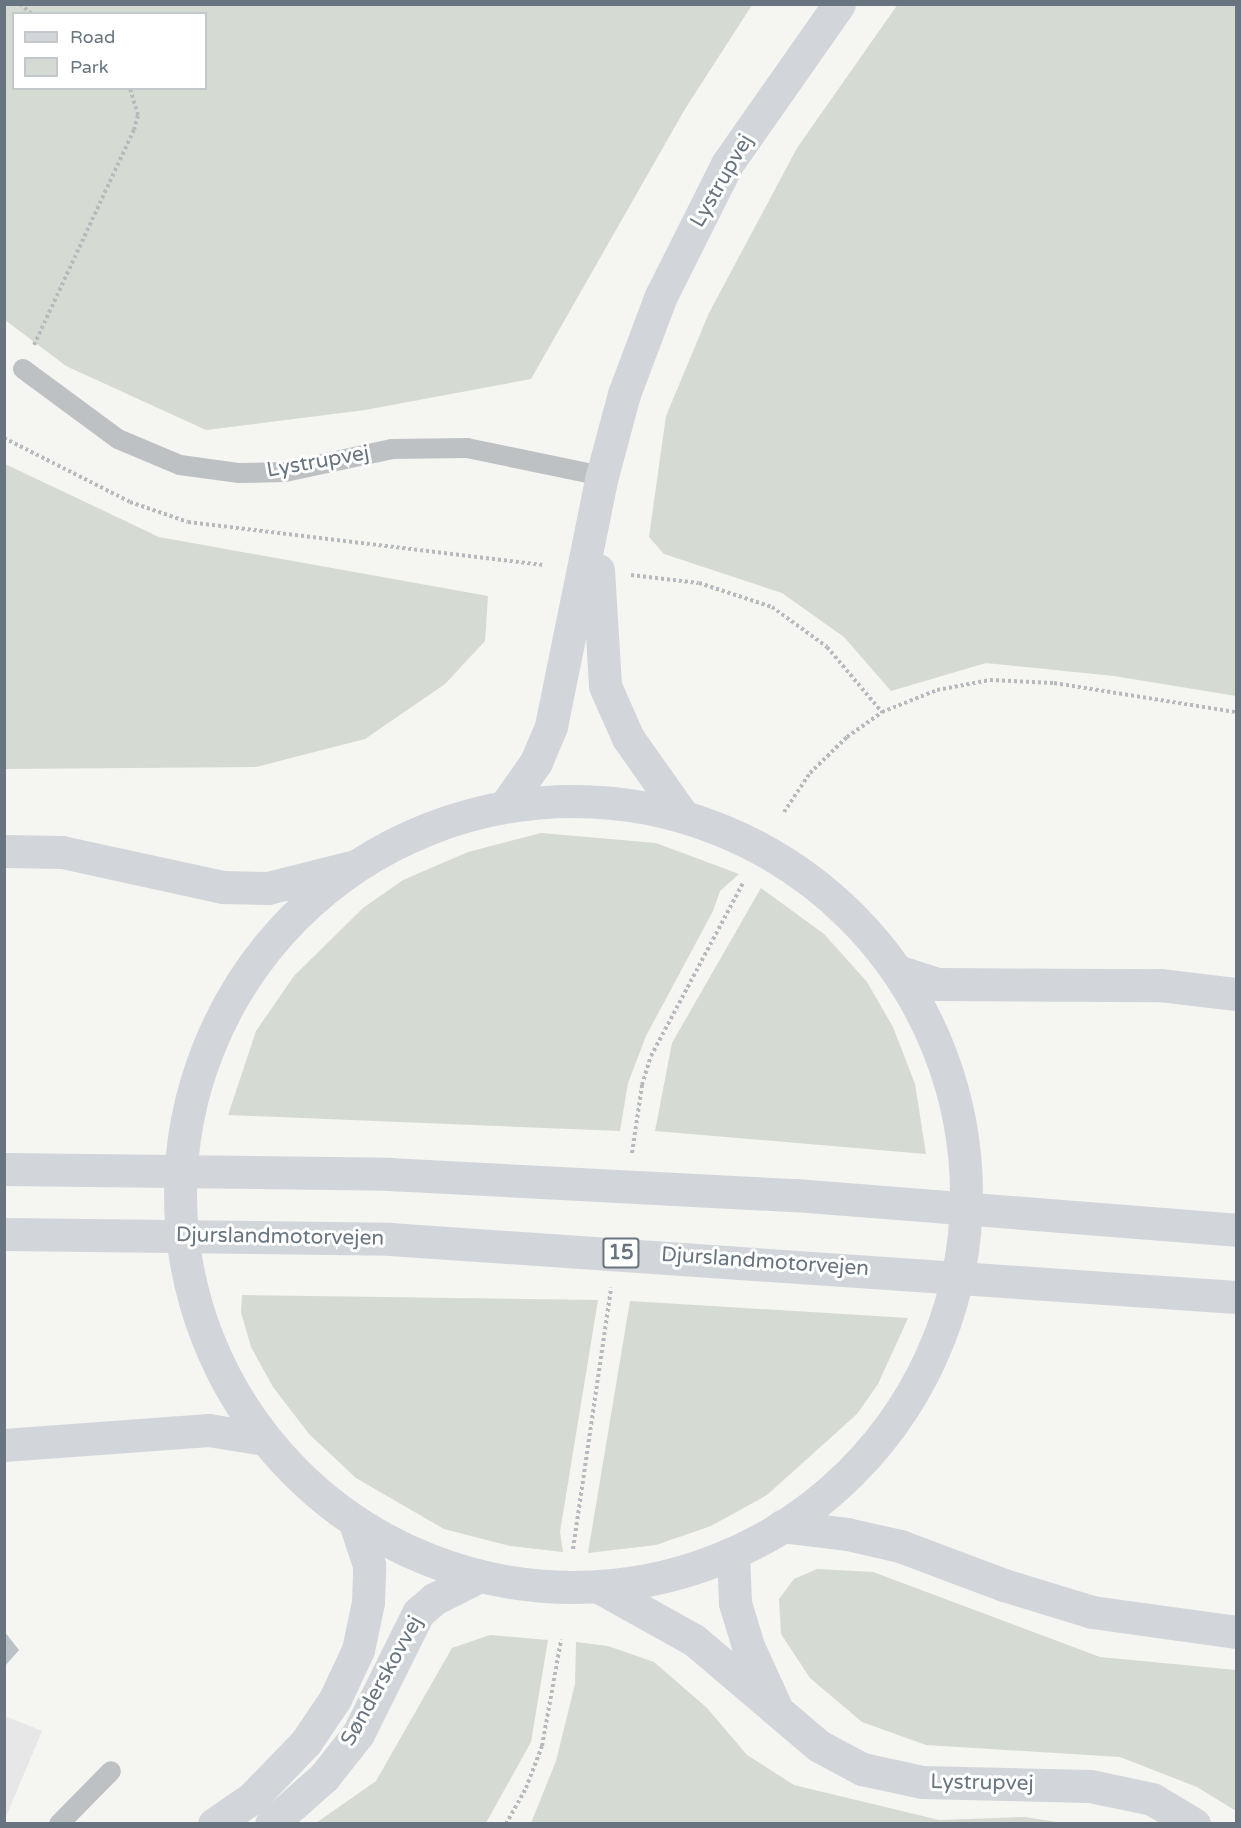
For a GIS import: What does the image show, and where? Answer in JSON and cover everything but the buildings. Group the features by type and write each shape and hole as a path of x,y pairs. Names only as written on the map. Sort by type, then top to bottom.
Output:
{"main road":[{"name":"Lystrupvej","path":"505,806 536,762 551,726 600,491 624,394 660,298 717,185 840,4"},
{"name":"Lystrupvej","path":"600,491 598,618 605,687 628,738 683,816"},
{"path":"565,800 624,804 683,816 746,840 803,875 855,919 897,971 924,1016 948,1078 964,1171 960,1253 947,1310 909,1396 882,1438 853,1472 820,1501 782,1526 734,1553 690,1571 645,1582 599,1587 558,1588 478,1577 394,1546 355,1523 322,1498 265,1438 218,1362 191,1273 184,1180 196,1088 209,1044 235,992 269,944 309,902 354,866 402,839 452,819 505,806 565,800"},
{"path":"4,851 62,852 223,887 268,888 354,866"},
{"path":"897,971 937,984 1160,985 1236,994"},
{"path":"4,1169 389,1174 795,1196 1236,1230"},
{"name":"Djurslandmotorvejen","path":"4,1234 390,1239 795,1264 1236,1297"},
{"path":"4,1445 208,1430 265,1438"},
{"name":"Sønderskovvej","path":"214,1824 252,1798 306,1742 340,1689 358,1650 368,1602 369,1565 355,1523"},
{"path":"782,1526 847,1534 900,1546 1004,1586 1092,1612 1236,1632"},
{"name":"Lystrupvej","path":"734,1553 735,1603 741,1624 780,1715"},
{"name":"Sønderskovvej","path":"271,1824 324,1776 358,1734 418,1613 441,1594 478,1577"},
{"name":"Lystrupvej","path":"599,1587 694,1640 819,1746 862,1769 922,1782 1090,1786 1152,1799 1194,1824"}],"lane":[{"name":"Lystrupvej","path":"23,369 118,439 180,465 239,473 285,472 392,449 467,448 600,491"},
{"path":"59,1824 111,1771"}],"path":[{"path":"23,369 134,130 138,116 131,90"},
{"path":"4,438 130,502 188,522 542,565"},
{"path":"625,574 699,583 772,607 827,647 882,712"},
{"path":"784,812 829,752 882,712 937,690 990,680 1054,683 1236,712"},
{"path":"642,1085 669,1018 743,883"},
{"path":"573,1549 602,1349"},
{"path":"506,1824 540,1753 561,1640"}],"shaded area":[{"path":"4,1631 19,1650 5,1666 4,1666"},
{"path":"5,1716 42,1731 5,1819"}],"green space":[{"path":"5,4 752,5 685,109 531,379 365,410 206,430 66,366 5,320"},
{"path":"898,4 1236,5 1236,696 1114,676 986,663 891,691 844,637 782,593 664,554 649,537 666,416 709,313 797,148"},
{"path":"5,464 159,537 488,596 485,641 445,684 365,739 256,767 5,769"},
{"path":"541,833 656,843 739,874 720,891 713,911 646,1036 628,1083 620,1131 228,1115 256,1031 294,976 363,908 403,880 468,852"},
{"path":"761,888 824,934 867,982 893,1027 915,1084 926,1154 655,1131 672,1043"},
{"path":"242,1295 598,1300 560,1532 563,1552 510,1546 444,1529 356,1478 309,1434 273,1387 251,1347 241,1312"},
{"path":"630,1301 908,1318 878,1384 857,1414 767,1495 711,1526 656,1545 588,1553"},
{"path":"817,1569 873,1572 1100,1657 1236,1670 1236,1811 1197,1787 1120,1757 926,1745 862,1722 810,1678 781,1634 779,1599 794,1579"},
{"path":"490,1635 548,1640 531,1742 486,1823 316,1823 376,1781 452,1648"},
{"path":"576,1642 608,1646 654,1662 707,1708 747,1755 794,1785 939,1820 1025,1817 1063,1823 531,1823 556,1761 575,1684"}]}
